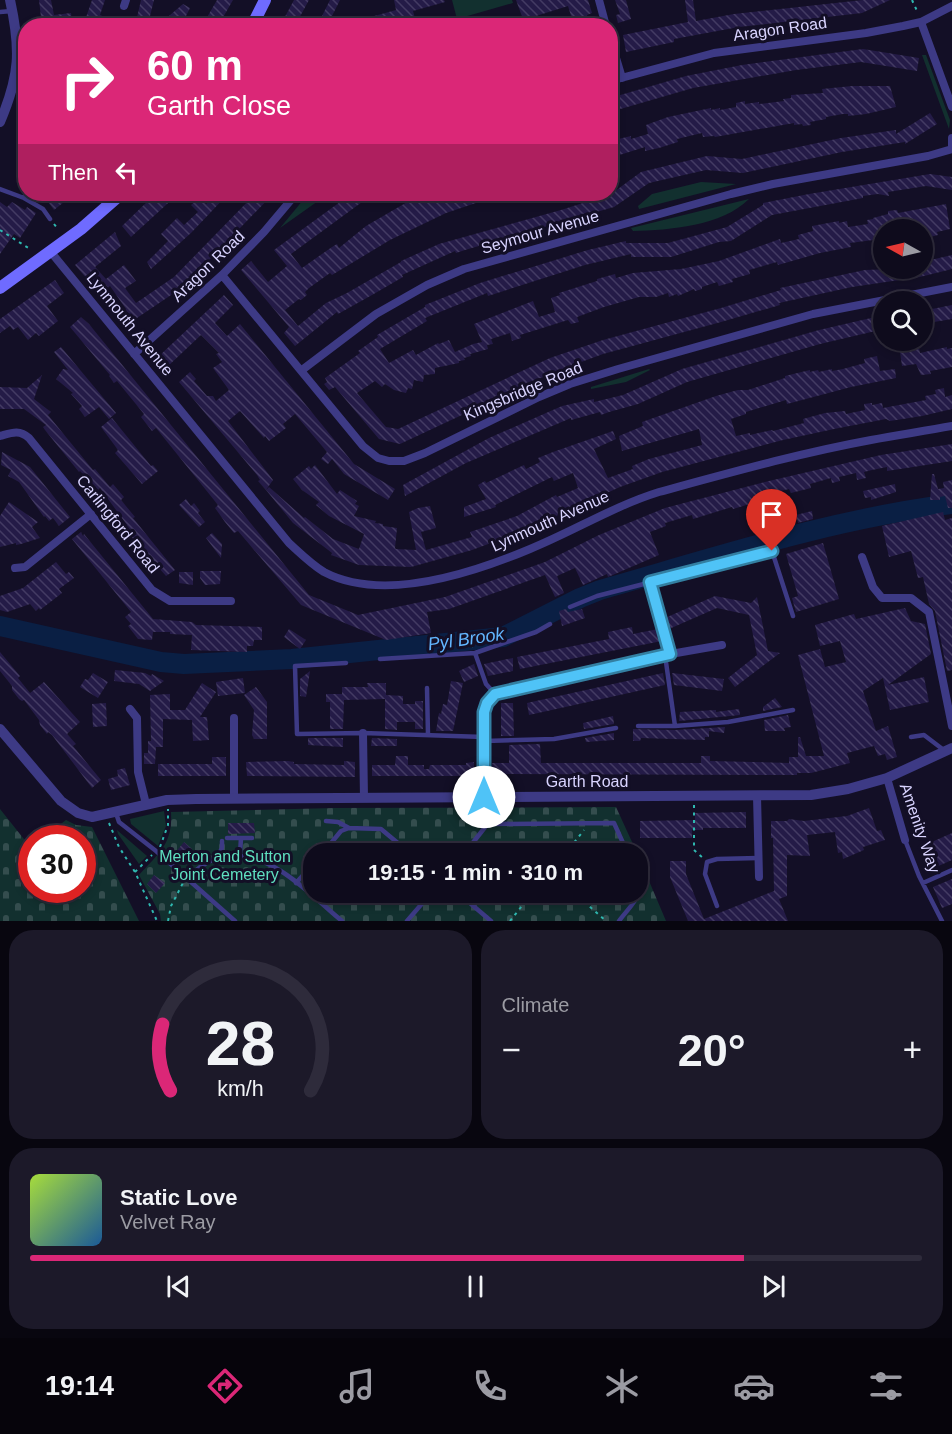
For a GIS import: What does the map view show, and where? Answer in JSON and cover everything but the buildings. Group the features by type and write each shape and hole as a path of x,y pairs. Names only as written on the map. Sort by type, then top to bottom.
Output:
{"main road":[{"path":"256,18 265,0"},
{"path":"2,285 81,229 113,201"}],"street":[{"path":"599,0 604,18"},
{"path":"0,122 12,91 18,64 17,37 11,5"},
{"name":"Aragon Road","path":"618,79 714,53 866,33 921,21 952,6"},
{"path":"921,21 952,107"},
{"path":"618,65 622,78"},
{"name":"Seymour Avenue","path":"302,370 376,314 427,285 464,269 731,194 773,184 921,158 952,149 952,138"},
{"name":"Aragon Road","path":"134,354 222,275 290,201"},
{"name":"Lynmouth Avenue","path":"51,251 265,515 305,558 324,572 343,579 372,584 423,582 509,557 605,513 669,490 825,449 952,426"},
{"name":"Kingsbridge Road","path":"222,275 363,446 378,458 396,462 425,453 570,384 813,314 952,287"},
{"name":"Carlingford Road","path":"0,436 13,432 24,434 29,438 152,590 161,598 170,601 231,601"},
{"path":"15,568 25,567 91,514"},
{"path":"862,557 873,587 882,598 910,598 929,612 952,726"},
{"path":"484,797 484,739 487,703 495,694 667,655 722,645"},
{"path":"130,709 137,718 137,764 146,804"},
{"path":"234,718 234,798"},
{"path":"0,729 61,801 78,813 92,817 111,814"},
{"path":"363,733 364,798"},
{"name":"Garth Road","path":"111,814 167,800 234,798 811,795 849,789 887,778 948,749"},
{"name":"Amenity Way","path":"887,778 905,840"},
{"path":"757,796 759,878"}],"lane":[{"path":"0,12 11,5"},
{"path":"0,189 18,194"},
{"path":"32,201 43,208 50,219"},
{"path":"570,607 597,596 772,551 793,616"},
{"path":"650,582 667,655 675,726"},
{"path":"380,659 474,650 536,633 550,624"},
{"path":"474,650 486,684 495,694"},
{"path":"346,663 295,666 297,734 363,733 484,739 554,739 616,729"},
{"path":"427,688 428,735"},
{"path":"638,726 728,722 793,710"},
{"path":"911,737 924,735 948,749"},
{"path":"111,814 235,921"},
{"path":"326,821 338,822 350,828"},
{"path":"473,843 486,826 493,824 614,823 623,843"},
{"path":"331,843 340,831 350,828 381,829 398,843"},
{"path":"218,858 225,839 252,837"},
{"path":"240,854 241,838"},
{"name":"Amenity Way","path":"905,840 942,921"},
{"path":"186,878 205,864 218,858 240,854 267,862 342,921"},
{"path":"717,906 705,874 707,862 717,859 758,858"},
{"path":"923,883 952,870"},
{"path":"296,883 303,875"},
{"path":"407,921 423,903"},
{"path":"470,903 491,921"},
{"path":"619,921 632,903"}],"path":[{"path":"912,0 921,21"},
{"path":"0,230 30,249"},
{"path":"469,634 474,650"},
{"path":"693,796 694,850 707,862"},
{"path":"135,872 160,847 168,825 167,800"},
{"path":"111,814 111,829 135,872 157,921"},
{"path":"574,843 590,824"},
{"path":"168,921 171,906 186,878"},
{"path":"510,921 524,903"},
{"path":"586,903 606,921"}],"green space":[{"path":"452,0 512,0 513,3 460,18 457,18"},
{"path":"922,55 926,55 950,120 949,129"},
{"path":"701,182 736,184 639,209 638,206 652,194"},
{"path":"749,199 725,215 695,225 633,231 631,228"},
{"path":"302,201 318,201 280,228"},
{"path":"649,369 626,382 591,389 591,387"},
{"name":"Merton and Sutton Joint Cemetery","path":"616,807 632,843 303,843 303,903 648,903 648,879 666,921 161,921 160,914 139,875 167,840 170,832 171,812 335,808"},
{"path":"0,809 18,832 18,903 96,903 96,835 139,921 0,921"},
{"path":"164,811 166,826 158,846 131,824 130,819"},
{"path":"66,820 76,825 60,825"},
{"path":"117,830 147,856 139,864 118,834"}],"waterway":[{"name":"Pyl Brook","path":"0,626 161,662 184,664 292,659 503,637 600,590 818,529 952,504"}],"route":[{"path":"484,797 484,712 490,697 559,678 670,654 650,582 772,551"}]}
